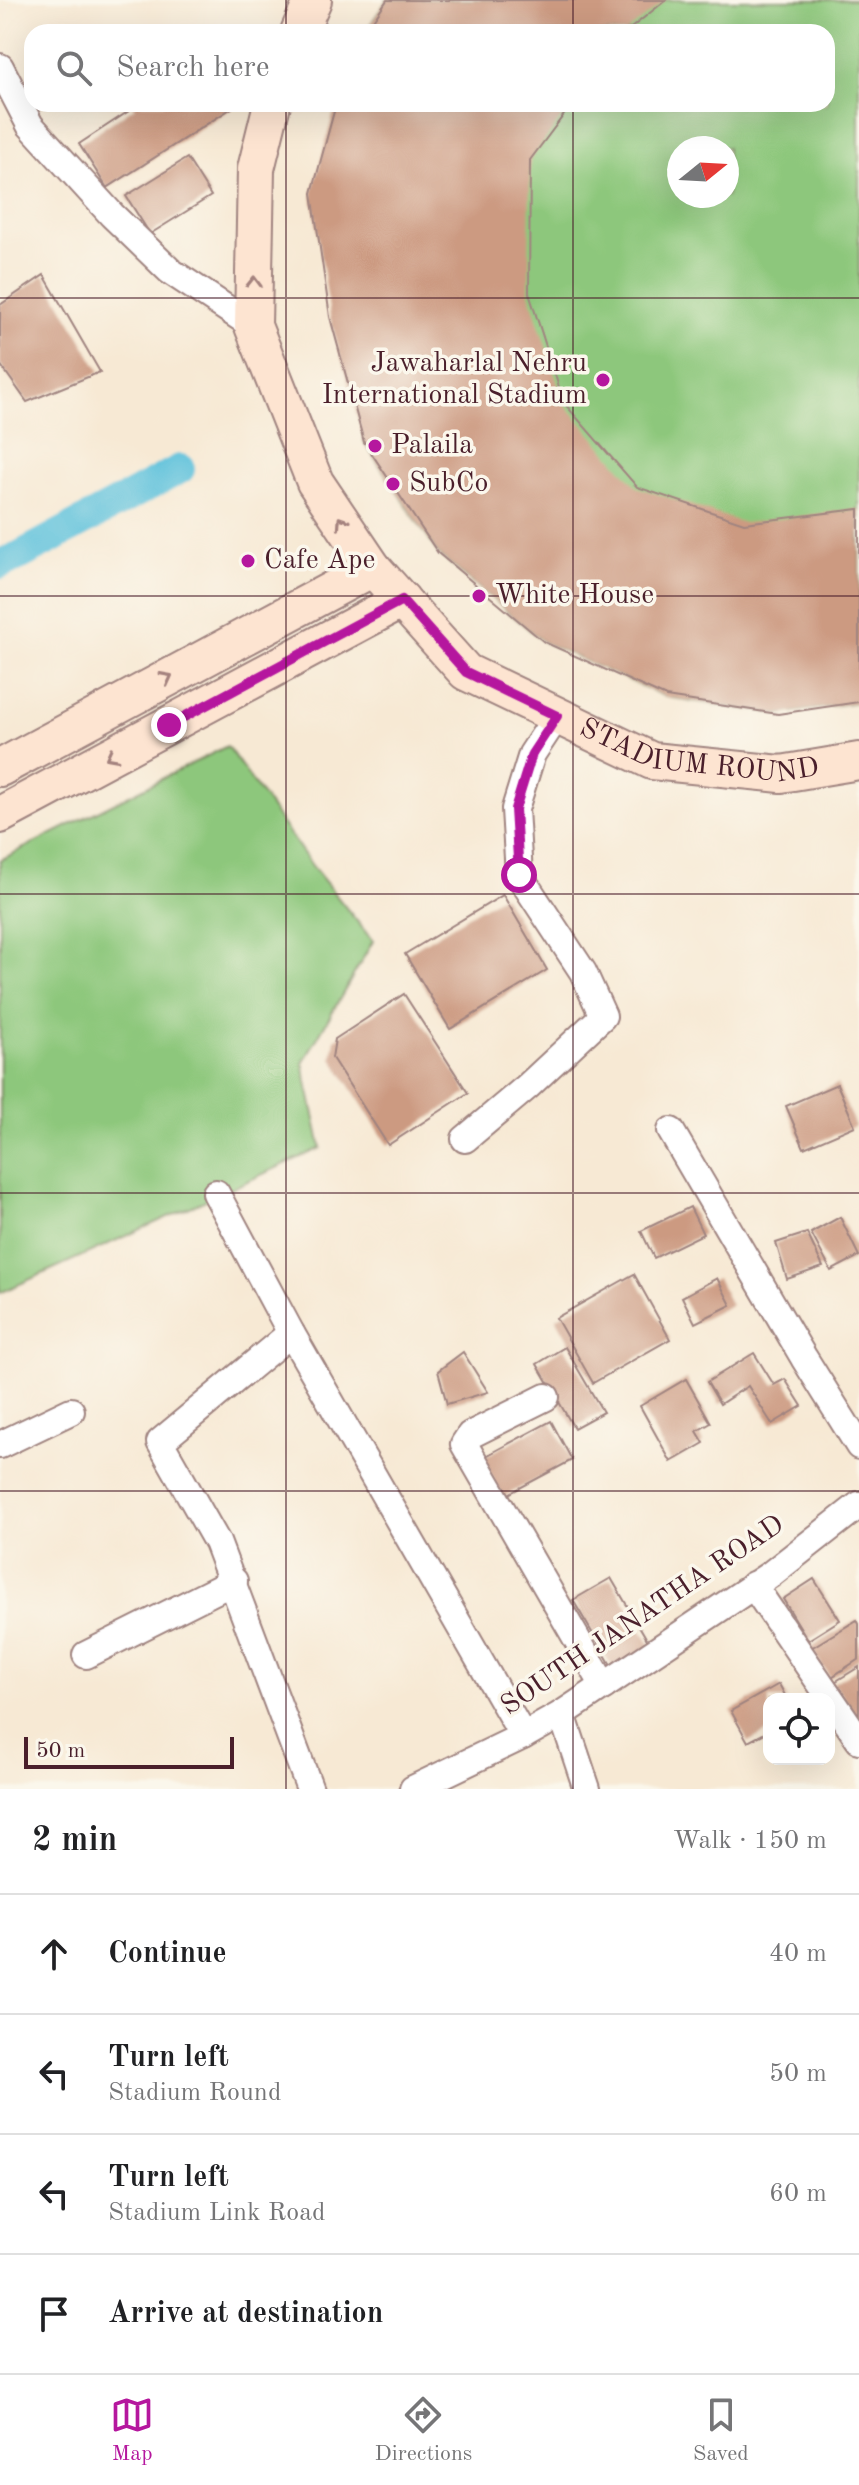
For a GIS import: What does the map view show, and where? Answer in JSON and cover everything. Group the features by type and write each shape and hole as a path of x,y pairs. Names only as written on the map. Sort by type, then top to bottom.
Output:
{"street":[{"path":"302,24 313,0"},
{"path":"3,82 30,125 112,215 170,271 253,326"},
{"name":"STADIUM ROUND","path":"270,112 256,169 253,326 315,482 373,568 466,672 652,761 781,774 859,761"},
{"path":"0,768 373,568"},
{"path":"0,815 402,600"},
{"path":"465,1139 603,1016 583,972 519,875 515,809 532,754 557,716"},
{"path":"671,1131 859,1446"},
{"path":"216,1193 291,1333 523,1736"},
{"path":"291,1333 160,1442 217,1542 234,1581 310,1789"},
{"path":"546,1397 470,1435 464,1444 604,1686"},
{"path":"0,1445 71,1411"},
{"name":"SOUTH JANATHA ROAD","path":"413,1789 562,1714 771,1574 859,1505"},
{"path":"86,1655 234,1581"},
{"path":"753,1585 859,1740"},
{"path":"562,1714 587,1789"}],"green space":[{"name":"Jawaharlal Nehru International Stadium","path":"387,0 859,0 859,702 778,714 666,697 544,642 438,553 364,442 337,112 835,112 835,24 370,24"},
{"path":"227,746 313,867 373,941 303,1063 321,1148 0,1293 0,860"}],"building":[{"path":"387,0 666,0 636,24 370,24"},
{"path":"127,112 226,112 107,188 79,144"},
{"path":"334,112 566,112 530,160 529,293 564,403 637,487 744,523 859,509 859,702 778,714 666,697 544,642 438,553 364,442 330,317 312,193"},
{"path":"187,158 211,196 150,234 126,196"},
{"path":"44,275 100,372 27,402 0,364 0,305"},
{"path":"503,895 547,970 450,1029 405,954"},
{"path":"404,994 468,1093 388,1145 332,1058 335,1039"},
{"path":"837,1084 855,1126 804,1148 786,1106"},
{"path":"690,1207 703,1234 654,1258 641,1231"},
{"path":"840,1217 859,1256 831,1271 811,1233"},
{"path":"807,1233 823,1267 787,1279 776,1243"},
{"path":"634,1274 670,1339 593,1383 556,1318"},
{"path":"717,1278 731,1305 695,1323 682,1297"},
{"path":"565,1347 603,1412 574,1428 537,1364"},
{"path":"463,1352 488,1392 447,1404 438,1371"},
{"path":"754,1353 774,1385 785,1379 802,1406 772,1424 748,1386 720,1404 707,1382"},
{"path":"686,1379 711,1423 697,1431 704,1443 671,1462 640,1406"},
{"path":"551,1421 572,1460 503,1497 482,1458"},
{"path":"611,1578 652,1648 614,1670 573,1600"},
{"path":"814,1579 840,1620 808,1640 783,1599"},
{"path":"857,1620 859,1659 830,1678 811,1648"},
{"path":"859,1667 859,1720 833,1683"},
{"path":"779,1684 784,1693 763,1693"},
{"path":"763,1693 763,1734 748,1742 731,1711"}],"waterway":[{"path":"0,564 180,469"}],"place":[{"name":"Jawaharlal Nehru International Stadium","path":"603,380"},
{"name":"Palaila","path":"375,446"},
{"name":"SubCo","path":"393,484"},
{"name":"Cafe Ape","path":"248,561"},
{"name":"White House","path":"479,596"}],"route":[{"path":"169,725 402,600 466,672 557,716 532,754 515,809 519,875"}]}
